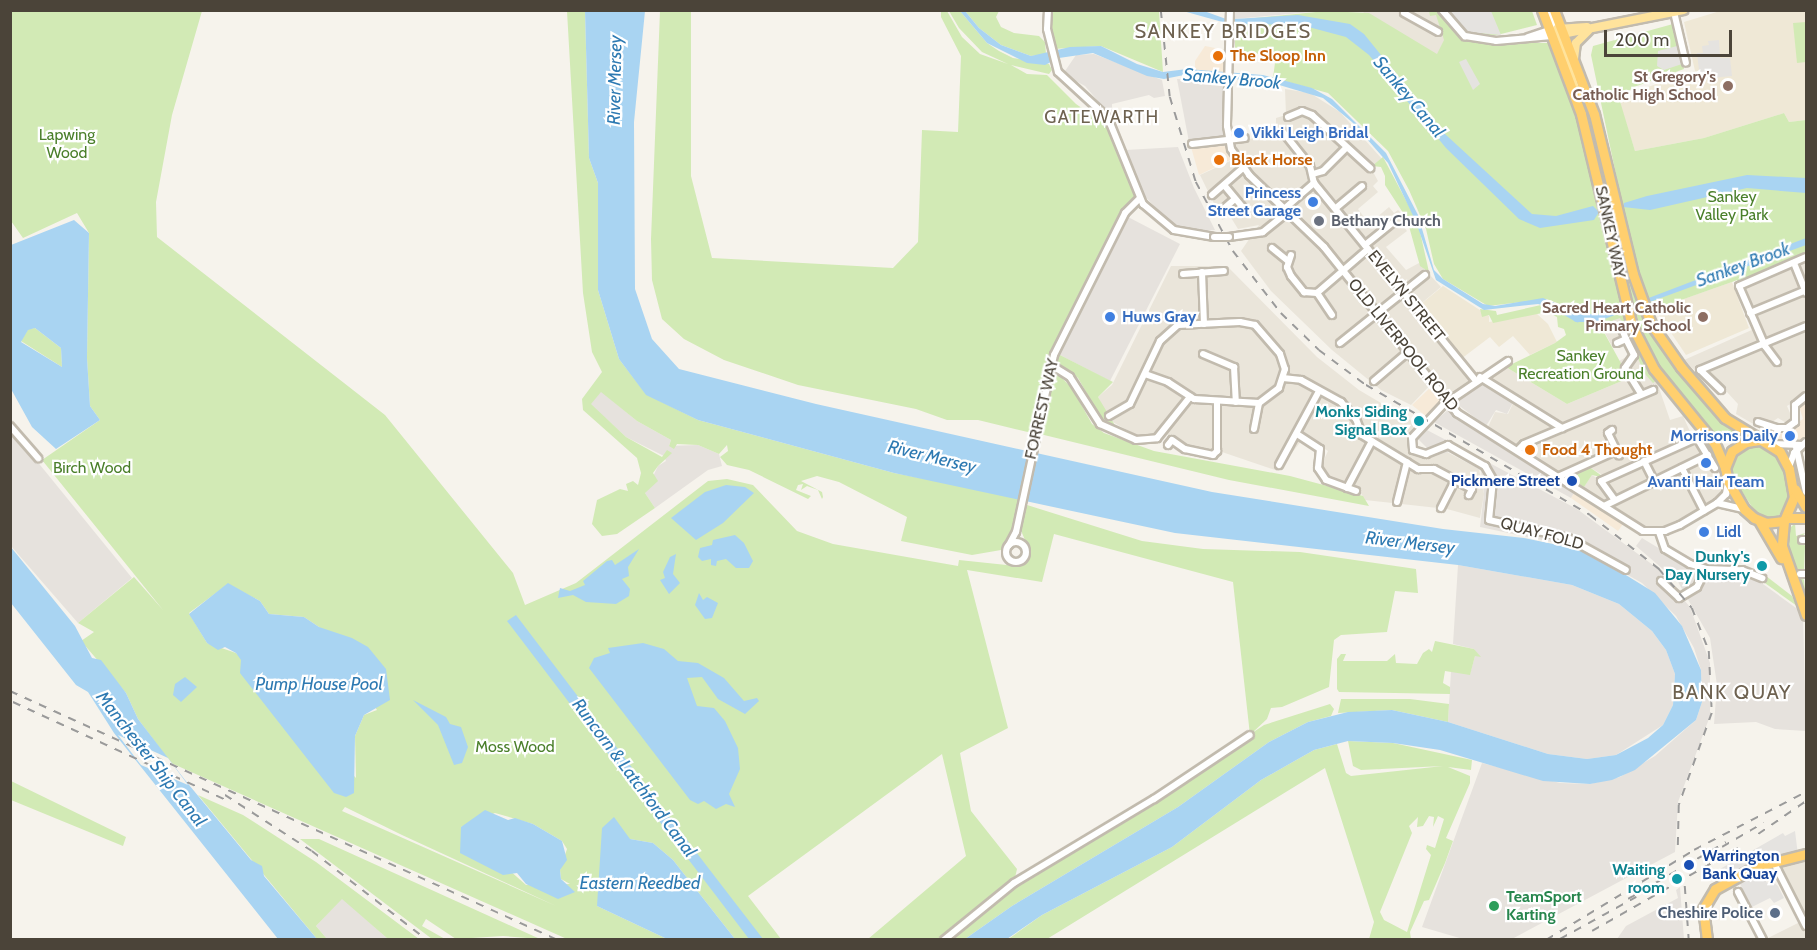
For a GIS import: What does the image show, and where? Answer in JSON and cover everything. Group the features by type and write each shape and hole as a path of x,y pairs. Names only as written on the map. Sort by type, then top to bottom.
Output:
{"highway":[{"name":"SANKEY WAY","path":"1542,10 1574,61 1600,134 1633,274 1651,324 1681,367 1725,418 1764,442"},
{"name":"SANKEY WAY","path":"1554,10 1556,32 1581,114 1635,334 1664,384 1714,444 1725,468"},
{"path":"1799,595 1760,522 1744,509 1728,481 1725,468 1736,447 1764,442 1780,452 1789,469 1793,484 1806,507"},
{"path":"1793,484 1792,506 1785,520 1782,546 1806,613"},
{"path":"1760,522 1806,518"},
{"path":"1707,939 1703,914 1707,898 1720,886 1773,861 1806,855"}],"main road":[{"path":"1556,32 1683,10"},
{"path":"1574,61 1578,40 1594,27"}],"street":[{"path":"1048,10 1052,49 1060,76 1093,101 1111,124 1139,199 1151,214 1174,230 1215,237 1263,232 1314,183 1313,174 1283,132"},
{"path":"1228,142 1230,10"},
{"path":"1442,10 1454,27 1470,38 1496,41 1556,32 1550,10"},
{"path":"1674,12 1686,63"},
{"path":"1403,13 1439,32"},
{"path":"1289,113 1302,111 1312,115 1370,168"},
{"path":"1192,144 1228,142 1245,138"},
{"name":"OLD LIVERPOOL ROAD","path":"1228,142 1243,168 1344,270 1461,416 1560,476 1637,528 1659,532"},
{"path":"1313,174 1323,171 1346,148"},
{"path":"1212,195 1243,168"},
{"name":"EVELYN STREET","path":"1314,183 1478,379 1562,428"},
{"path":"1224,185 1247,212"},
{"path":"1336,208 1362,186"},
{"name":"FORREST WAY","path":"1009,545 1016,532 1051,366 1125,213 1139,199"},
{"path":"1221,212 1235,199"},
{"path":"1272,248 1289,258 1292,276 1304,292 1317,293 1392,223"},
{"path":"1777,362 1764,343 1739,286 1806,257"},
{"path":"1750,313 1806,291 1794,263"},
{"path":"1183,274 1224,271"},
{"path":"1202,272 1204,324"},
{"path":"1340,343 1425,275"},
{"path":"1317,293 1332,315"},
{"path":"1113,417 1130,404 1145,374 1168,332 1178,325 1255,325 1280,354 1283,378 1279,388 1259,403 1217,403 1190,397 1168,382 1145,374"},
{"path":"1721,390 1700,370 1806,326"},
{"path":"1622,329 1634,355 1625,368 1641,394"},
{"path":"1351,336 1356,343"},
{"path":"1617,343 1626,339"},
{"path":"1374,381 1379,374 1408,352"},
{"path":"1203,354 1234,367 1236,402"},
{"path":"1448,402 1478,379 1508,361"},
{"path":"1051,366 1070,377 1100,424 1136,440 1157,438 1190,397"},
{"path":"1283,378 1301,380 1341,402 1356,419 1362,435 1418,469 1434,468 1470,492"},
{"path":"1518,450 1562,428 1653,390"},
{"path":"1280,465 1319,391"},
{"path":"1758,422 1776,428 1787,428 1795,422 1795,405 1806,396"},
{"name":"QUAY FOLD","path":"1448,402 1412,442 1419,454 1445,445 1485,465 1493,480 1489,520 1568,538 1626,570"},
{"path":"1170,443 1213,455 1217,451 1217,403"},
{"path":"1254,429 1259,403"},
{"path":"10,426 38,458"},
{"path":"1560,476 1617,453 1608,432 1612,430"},
{"path":"1297,434 1320,449 1320,474 1356,491"},
{"path":"1614,499 1601,481 1699,438 1715,468"},
{"path":"1347,488 1372,441"},
{"path":"1764,442 1801,446"},
{"path":"1789,469 1801,446"},
{"path":"1801,446 1806,492"},
{"path":"1604,506 1614,499 1708,455"},
{"path":"1644,461 1654,481"},
{"path":"1397,502 1407,462"},
{"path":"1682,468 1704,511"},
{"path":"1442,508 1455,480"},
{"path":"1728,481 1726,494 1717,503 1659,532 1665,549 1706,569 1742,570 1762,578"},
{"path":"1717,503 1744,509"},
{"path":"1016,532 1022,545 1025,555 1016,562 1007,556 1009,545 1022,545"},
{"path":"1661,581 1679,598 1697,587 1706,569"},
{"path":"944,939 1014,883 1154,799 1250,735"},
{"path":"1773,861 1806,926"},
{"path":"1738,892 1763,939"}],"shaded area":[{"path":"1234,10 1323,11 1234,19"},
{"path":"1361,11 1437,11 1451,34 1438,58"},
{"path":"1447,11 1491,11 1501,35 1466,32"},
{"name":"St Gregory's Catholic High School","path":"1720,11 1806,11 1806,120 1789,122 1784,113 1704,138 1635,151 1620,104 1636,91 1695,71 1684,22"},
{"path":"1719,40 1720,58 1730,58 1732,76 1700,79 1697,53 1703,53 1702,46 1709,45 1708,41"},
{"path":"1205,46 1225,50 1224,76 1195,72 1195,61"},
{"path":"1677,46 1682,64 1664,70 1657,66 1658,51"},
{"path":"1094,54 1162,80 1165,96 1154,98 1149,95 1112,104 1112,117 1085,86 1063,74 1076,55"},
{"path":"1466,59 1480,84 1473,90 1459,62"},
{"path":"1177,79 1225,82 1225,141 1189,142"},
{"path":"1285,89 1310,93 1340,112 1382,159 1372,170 1378,181 1373,186 1378,192 1358,209 1369,224 1389,207 1394,213 1398,210 1408,220 1402,225 1407,231 1386,247 1406,270 1419,263 1441,287 1417,307 1471,380 1450,398 1435,380 1411,405 1381,390 1332,350 1271,291 1241,251 1259,225 1238,229 1230,216 1222,220 1200,175 1241,156 1235,143 1276,132 1276,118 1286,115"},
{"path":"1226,146 1232,159 1199,175 1191,147"},
{"path":"1178,147 1194,188 1215,230 1194,231 1171,224 1139,190 1126,150"},
{"path":"1128,217 1180,244 1110,381 1058,354"},
{"path":"1806,257 1806,394 1787,406 1793,420 1788,424 1778,418 1766,426 1755,425 1736,414 1738,404 1727,392 1720,394 1684,360 1754,329 1738,286"},
{"path":"1171,266 1227,266 1317,357 1359,390 1420,426 1408,441 1413,454 1424,458 1447,452 1479,469 1484,494 1480,518 1447,509 1365,500 1359,490 1324,475 1321,466 1328,451 1305,436 1278,471 1222,452 1199,452 1160,431 1148,438 1138,436 1109,420 1098,397 1112,385"},
{"name":"Sacred Heart Catholic Primary School","path":"1732,282 1749,328 1686,355 1655,309"},
{"path":"1443,286 1489,316 1489,322 1536,313 1548,324 1557,342 1530,355 1513,336 1499,347 1490,337 1461,359 1421,304"},
{"path":"1621,317 1658,385 1670,420 1683,416 1693,438 1700,436 1727,491 1721,499 1657,530 1642,529 1583,488 1592,475 1600,480 1606,477 1581,462 1558,472 1488,427 1495,412 1508,414 1516,397 1486,380 1506,367 1567,404 1629,378 1619,361 1630,355 1624,344 1613,348 1599,322"},
{"path":"1481,382 1516,397 1507,414 1496,410 1486,426 1457,404 1458,399"},
{"path":"1432,386 1445,403 1427,417 1412,405"},
{"path":"601,391 637,421 671,440 669,446 698,445 719,454 722,466 708,470 655,508 645,493 658,466 666,461 664,456 626,437 590,404"},
{"path":"1806,402 1806,437 1795,445 1777,440 1777,436 1803,419 1799,406"},
{"path":"1448,410 1575,491 1571,498 1434,422"},
{"path":"10,428 132,578 78,623 11,546"},
{"path":"1427,430 1577,509 1657,568 1690,607 1710,663 1710,716 1678,802 1675,852 1512,939 1463,939 1422,927 1482,763 1560,783 1590,784 1620,777 1655,756 1696,720 1702,702 1701,670 1694,648 1676,616 1642,583 1580,548 1480,527 1484,494 1481,471 1449,452 1435,456 1417,438"},
{"path":"1575,491 1623,524 1618,531 1571,498"},
{"path":"1642,538 1698,572 1756,579 1803,613 1806,731 1775,729 1756,722 1714,724 1717,685 1710,638 1678,582 1636,546"},
{"path":"1458,565 1572,585 1619,604 1652,631 1666,650 1675,674 1673,705 1663,725 1616,755 1587,759 1548,754 1448,722 1451,671 1470,674 1475,656 1479,656 1474,649 1453,644"},
{"path":"1795,831 1798,855 1725,880 1720,869 1783,833 1785,836"},
{"path":"1806,859 1806,918 1783,877 1768,883 1762,869"},
{"path":"1761,871 1767,883 1772,881 1778,886 1784,898 1774,903 1770,898 1752,907 1739,882"},
{"path":"1680,887 1684,939 1617,939 1626,926 1678,898 1676,890"},
{"path":"342,898 388,939 327,939 316,926"},
{"path":"1806,919 1806,939 1766,939"}],"green space":[{"path":"11,11 202,11 172,115 156,202 157,237 385,415 513,573 525,605 576,583 708,481 727,479 753,485 797,531 833,544 958,566 959,560 1016,566 1026,562 1029,550 1020,528 1027,505 1142,541 1203,549 1300,552 1416,569 1418,593 1395,591 1387,632 1341,635 1334,640 1329,687 1282,707 1271,708 1267,719 1252,733 1264,725 1330,704 1334,709 1331,716 1308,722 1269,742 1178,807 1012,906 965,939 868,939 966,856 942,754 748,896 781,939 735,939 673,860 653,843 630,839 597,906 667,939 567,939 171,763 138,719 126,693 81,641 94,632 78,623 134,577 163,610 42,460 100,420 90,406 87,358 89,233 77,213 23,238 11,221","holes":["1054,534 1233,582 1250,735 1154,799 1014,882 1017,869 971,811 960,753 1008,728 967,570 1042,582","228,584 260,601 269,614 304,617 319,627 377,710 364,715 355,736 356,778 236,653 207,643 189,613","345,807 556,906 342,811","495,813 533,824 562,841 567,849 560,870 561,879 570,884 526,885 461,827"]},
{"path":"567,11 585,11 589,158 598,183 598,290 619,359 646,394 698,420 894,473 1019,497 1013,528 1001,550 972,555 901,541 907,517 839,482 817,476 801,481 822,492 822,499 818,490 807,486 801,490 803,484 798,485 796,490 811,496 808,499 749,470 727,465 720,457 728,451 727,445 719,454 698,445 677,444 674,449 669,446 671,440 637,421 601,392 591,404 626,437 662,457 667,450 672,453 653,473 658,481 645,493 655,508 617,534 602,536 592,524 597,500 620,489 628,491 626,484 633,481 638,485 641,473 637,458 583,410 582,399 602,372 592,352 583,293"},
{"path":"660,11 691,11 691,176 712,258 893,268 918,242 922,130 958,132 961,56 941,17 941,11 947,11 962,37 980,54 1008,64 982,52 959,28 949,11 960,11 987,43 999,51 1013,58 1049,64 1052,70 1049,74 1011,65 1027,74 1047,75 1076,104 1114,130 1139,199 1133,204 1060,342 1056,340 1032,433 978,420 947,420 916,409 798,385 724,360 684,339 662,319 652,280 651,239"},
{"path":"965,11 999,11 996,17 1001,27 1014,33 1039,36 1045,42 1046,54 1031,56 1001,45 979,28"},
{"path":"1051,11 1159,11 1163,72 1101,46 1053,49"},
{"path":"1326,11 1369,13 1437,54 1444,40 1436,15 1430,16 1429,11 1439,11 1456,34 1470,42 1549,43 1586,145 1623,303 1620,308 1594,316 1546,299 1488,306 1443,279 1434,264 1426,229 1388,151 1328,93 1273,78 1276,55 1235,52 1235,20"},
{"path":"1447,11 1532,11 1537,25 1493,36 1466,32"},
{"path":"1806,22 1806,62 1797,63 1793,23"},
{"name":"Sankey Valley Park","path":"1673,24 1684,69 1634,87 1619,98 1635,151 1704,138 1784,113 1789,122 1806,120 1806,256 1738,284 1737,280 1650,311 1639,285 1591,55 1593,46"},
{"path":"1565,47 1586,98 1654,336 1725,423 1742,436 1714,440 1681,401 1641,341"},
{"path":"1383,157 1418,223 1429,272 1420,266 1407,219 1385,185 1385,176 1381,167 1372,166"},
{"name":"Sankey Recreation Ground","path":"1541,305 1578,319 1594,321 1623,311 1657,380 1653,383 1645,374 1620,318 1600,325 1629,378 1567,404 1506,367 1555,343 1566,335 1564,329 1558,327 1557,317 1547,312 1493,323 1489,315 1482,317 1480,309 1496,311 1497,315"},
{"path":"35,328 61,348 62,367 21,341 28,329"},
{"path":"1058,354 1113,382 1098,397 1116,427 1101,418 1078,378 1057,362"},
{"path":"1057,373 1072,388 1092,424 1104,433 1154,451 1290,476 1346,491 1363,496 1369,506 1229,480 1040,434 1052,376"},
{"path":"1749,446 1762,446 1774,452 1784,469 1790,493 1786,510 1776,517 1766,518 1756,513 1733,478 1733,459"},
{"path":"1588,466 1605,478 1592,475 1584,487 1567,476"},
{"path":"1795,523 1796,536 1805,533 1801,538 1805,546 1804,571 1800,576 1804,580 1806,599 1786,542 1785,533"},
{"path":"1766,576 1792,596 1797,606 1762,581"},
{"path":"1435,641 1474,649 1481,657 1475,656 1470,675 1445,671 1443,683 1450,687 1450,694 1339,692 1337,689 1337,659 1341,654 1346,654 1343,661 1387,661 1395,654 1396,663 1417,664 1423,653 1429,649 1432,652"},
{"path":"1341,699 1410,699 1449,704 1448,722 1392,710 1338,713"},
{"path":"1348,741 1393,743 1472,760 1471,770 1448,767 1470,776 1470,783 1446,838 1453,841 1445,863 1429,900 1424,901 1410,932 1411,939 1369,939 1374,922 1325,768 1047,939 1007,940 1042,915 1172,847 1261,780 1314,750 1337,744 1346,773 1351,776 1443,766 1361,770 1353,766","holes":["1429,816 1434,817 1433,827 1438,816 1444,819 1435,848 1427,845 1426,849 1431,855 1407,932 1384,920 1380,912 1412,833 1409,826 1418,817 1417,827 1423,826"]},
{"path":"11,781 126,837 123,846 11,800"},
{"path":"198,795 243,815 316,862 419,939 388,939 342,899 316,926 327,939 317,939"},
{"path":"300,839 319,839 540,939 503,936 456,939 426,919 422,926 445,939 432,939"}],"water":[{"name":"River Mersey","path":"585,11 645,11 634,122 635,289 652,339 679,369 816,404 1212,492 1443,529 1524,538 1587,551 1655,593 1682,626 1701,670 1702,702 1696,720 1635,770 1612,780 1590,784 1543,781 1440,750 1393,743 1348,741 1314,750 1261,780 1172,847 1042,915 1007,939 965,939 1012,906 1178,807 1269,742 1308,722 1348,712 1392,710 1448,722 1548,754 1587,759 1616,755 1648,738 1663,725 1673,705 1675,674 1666,650 1652,631 1619,604 1572,585 1458,565 1175,533 894,473 698,420 646,395 619,359 598,290 598,183 589,158"},
{"name":"Sankey Brook","path":"960,11 965,11 979,28 1001,45 1031,56 1070,47 1101,46 1137,64 1163,72 1187,69 1263,75 1312,88 1332,99 1386,153 1418,215 1434,270 1443,279 1483,304 1495,306 1543,298 1583,315 1596,316 1621,308 1623,312 1599,321 1538,304 1484,310 1436,280 1416,222 1388,163 1352,122 1323,98 1269,82 1184,75 1164,79 1147,76 1093,53 1059,58 1045,65 1027,63 987,43"},
{"path":"1183,11 1204,11 1226,19 1226,23"},
{"name":"Sankey Canal","path":"1298,15 1350,24 1364,34 1445,134 1532,214 1556,216 1593,206 1599,212 1594,220 1540,228 1519,219 1446,148 1369,55 1346,37 1301,25 1234,24 1234,19"},
{"path":"1747,175 1806,178 1806,193 1747,188 1650,210 1623,207 1624,203 1647,196"},
{"path":"74,220 89,233 87,358 90,406 100,420 56,449 32,427 11,389 11,245","holes":["35,328 61,348 62,367 21,342 28,330"]},
{"name":"Sankey Brook","path":"1806,238 1806,245 1647,303 1646,299"},
{"path":"726,485 745,487 754,493 723,523 696,540 671,518 705,492"},
{"path":"735,535 744,543 753,561 749,568 736,568 726,559 717,561 716,566 711,565 711,559 702,561 698,557 700,548 712,545 713,540"},
{"name":"Manchester Ship Canal","path":"10,546 75,626 92,658 101,660 126,693 138,719 185,780 251,860 262,866 264,876 317,939 278,939 114,733 88,692 76,685 11,603"},
{"path":"639,549 628,567 629,576 622,579 630,589 629,596 616,604 586,602 573,595 558,598 560,588 570,591 585,585 583,581 607,561 612,560 615,565"},
{"path":"676,554 673,574 680,583 669,594 660,580 665,578 663,572 670,557"},
{"name":"Pump House Pool","path":"228,583 260,601 269,614 304,617 319,627 352,638 368,647 386,669 390,700 364,715 355,736 354,793 346,797 334,793 240,673 241,660 236,653 225,647 218,650 207,643 189,614"},
{"path":"699,593 703,600 707,597 718,603 712,618 705,619 695,605"},
{"name":"Runcorn & Latchford Canal","path":"516,615 763,939 749,939 507,621"},
{"path":"643,643 664,649 678,661 698,663 724,678 744,701 757,698 759,701 745,714 718,699 702,677 687,678 697,706 714,708 725,721 738,748 740,769 729,794 735,807 726,804 716,809 704,801 698,804 690,800 589,668 594,658 610,653 608,648"},
{"path":"185,677 197,687 181,702 173,695 175,684"},
{"path":"413,700 446,717 450,724 461,727 468,747 462,763 454,765 438,725"},
{"path":"485,810 508,820 515,818 533,824 562,841 567,860 560,870 561,879 575,892 558,899 526,884 517,873 503,875 460,853 461,827"},
{"name":"Eastern Reedbed","path":"614,817 630,839 653,843 673,860 735,939 667,939 597,906 602,828"}],"pier":[{"path":"118,735 168,758 188,785 141,765"}],"waterway":[{"name":"Sankey Brook","path":"1567,312 1577,318 1598,318"}],"railway":[{"path":"1161,10 1170,97 1196,182 1233,251 1281,313 1319,350 1366,385 1590,515 1659,569 1692,608 1709,651 1712,713 1679,805 1678,850"},
{"path":"10,691 558,940"},
{"path":"13,702 230,802"},
{"path":"1546,940 1694,850 1806,792"},
{"path":"225,795 312,851 427,940"},
{"path":"1758,834 1806,801"},
{"path":"1722,847 1763,823"},
{"path":"1628,899 1726,842"},
{"path":"1592,931 1738,848"},
{"path":"1685,886 1689,940"},
{"path":"1560,939 1636,897"}],"place":[{"name":"The Sloop Inn","path":"1218,56"},
{"name":"St Gregory's Catholic High School","path":"1728,86"},
{"name":"Vikki Leigh Bridal","path":"1239,133"},
{"name":"Black Horse","path":"1219,160"},
{"name":"Princess Street Garage","path":"1313,202"},
{"name":"Bethany Church","path":"1319,221"},
{"name":"Huws Gray","path":"1110,317"},
{"name":"Sacred Heart Catholic Primary School","path":"1703,317"},
{"name":"Monks Siding Signal Box","path":"1419,421"},
{"name":"Morrisons Daily","path":"1790,436"},
{"name":"Food 4 Thought","path":"1530,450"},
{"name":"Avanti Hair Team","path":"1706,463"},
{"name":"Pickmere Street","path":"1572,481"},
{"name":"Lidl","path":"1704,532"},
{"name":"Dunky's Day Nursery","path":"1762,566"},
{"name":"Warrington Bank Quay","path":"1689,865"},
{"name":"Waiting room","path":"1677,879"},
{"name":"TeamSport Karting","path":"1494,906"},
{"name":"Cheshire Police","path":"1775,913"}],"district":[{"name":"SANKEY BRIDGES","path":"1223,31"},
{"name":"GATEWARTH","path":"1102,117"},
{"name":"BANK QUAY","path":"1732,692"}],"park label":[{"name":"Lapwing Wood","path":"67,144"},
{"name":"Birch Wood","path":"92,468"},
{"name":"Moss Wood","path":"515,747"}]}
